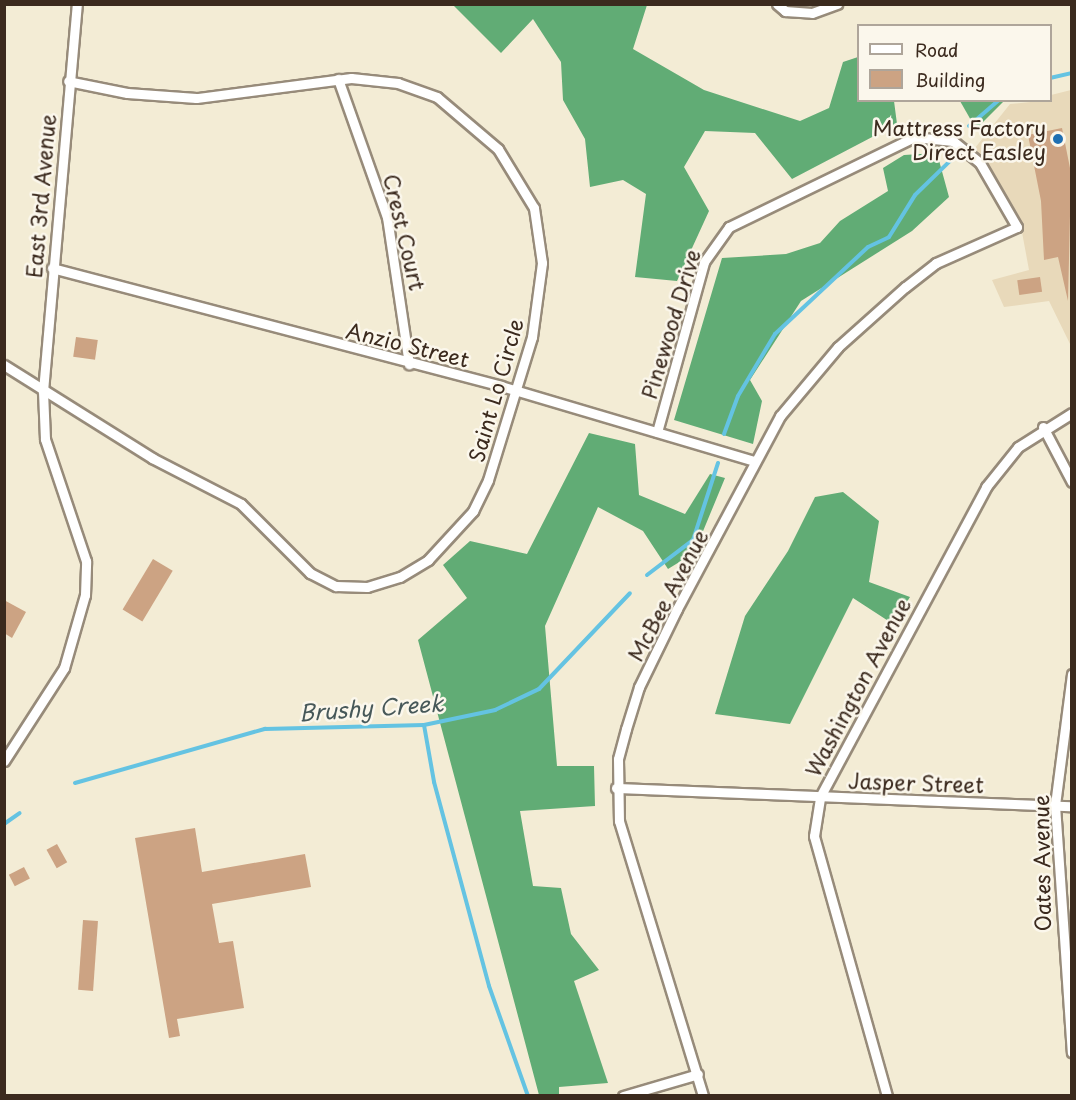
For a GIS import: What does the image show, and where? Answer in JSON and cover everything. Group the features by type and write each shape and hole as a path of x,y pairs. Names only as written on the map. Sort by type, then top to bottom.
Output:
{"street":[{"name":"East 3rd Avenue","path":"4,761 64,668 85,595 86,561 45,439 43,391 77,4"},
{"path":"777,4 785,11 812,13 837,4"},
{"name":"Saint Lo Circle","path":"4,365 152,458 241,504 310,573 336,586 368,587 400,577 428,560 473,511 518,391 540,297 541,232 520,180 470,120 437,97 398,83 338,79 196,98 127,93 69,81"},
{"name":"Crest Court","path":"338,79 387,217 409,364"},
{"name":"Pinewood Drive","path":"657,432 704,262 729,227 914,137 933,135 953,141 980,163 1017,227"},
{"name":"McBee Avenue","path":"703,1095 628,863 616,788 618,759 639,687 754,461 812,376 905,287 936,263 1017,227"},
{"name":"Anzio Street","path":"52,268 518,391 754,461"},
{"name":"Washington Avenue","path":"887,1095 814,836 820,797 986,487 1004,462 1043,427 1071,413"},
{"path":"1043,427 1071,482"},
{"name":"Oates Avenue","path":"1071,674 1055,804 1071,1052"},
{"name":"Jasper Street","path":"616,788 1071,806"},
{"path":"623,1095 698,1074"}],"shaded area":[{"path":"1071,90 1071,346 1049,301 1004,307 992,280 1029,270 1019,216 975,148 1010,104 1052,102 1052,95"}],"green space":[{"path":"453,5 647,5 633,49 704,90 800,121 829,108 843,62 857,57 857,102 894,102 897,124 792,179 755,133 705,131 684,167 709,211 677,281 635,277 646,194 623,180 590,187 585,139 563,100 561,62 533,19 501,53"},
{"path":"961,102 1003,102 976,129"},
{"path":"937,153 949,197 912,231 801,301 750,380 762,401 753,444 674,420 722,258 786,254 820,243 840,221 888,191 883,168 904,155"},
{"path":"589,433 635,444 639,495 685,514 710,474 725,478 694,553 668,569 643,531 598,507 545,626 557,766 594,766 595,806 520,811 533,886 561,888 571,934 599,970 574,981 608,1083 559,1087 559,1095 539,1095 418,640 467,598 443,565 470,541 527,554"},
{"path":"843,492 879,521 869,582 910,597 893,624 853,598 790,724 715,714 745,616 788,551 815,497"}],"building":[{"path":"1062,128 1071,173 1068,301 1058,257 1044,260 1041,201 1028,135"},
{"path":"1040,277 1042,292 1019,295 1017,280"},
{"path":"76,337 98,340 95,360 73,357"},
{"path":"153,559 173,571 142,621 123,610"},
{"path":"4,600 26,612 12,638 4,633"},
{"path":"195,828 202,872 305,854 311,887 212,904 219,943 233,941 244,1008 177,1019 180,1036 169,1038 135,838"},
{"path":"57,844 67,862 57,868 47,850"},
{"path":"24,867 30,879 15,886 9,875"},
{"path":"83,920 98,921 93,991 78,990"}],"waterway":[{"name":"Brushy Creek","path":"1052,78 1072,73"},
{"name":"Brushy Creek","path":"969,126 997,102"},
{"name":"Brushy Creek","path":"724,434 738,396 775,334 868,247 889,237 915,195 951,160"},
{"name":"Brushy Creek","path":"647,575 693,540 718,463"},
{"name":"Brushy Creek","path":"75,783 265,729 424,725 495,710 539,689 630,593"},
{"path":"424,725 434,782 489,986 528,1096"},
{"name":"Brushy Creek","path":"4,824 20,813"}],"place":[{"name":"Mattress Factory Direct Easley","path":"1058,139"}]}
